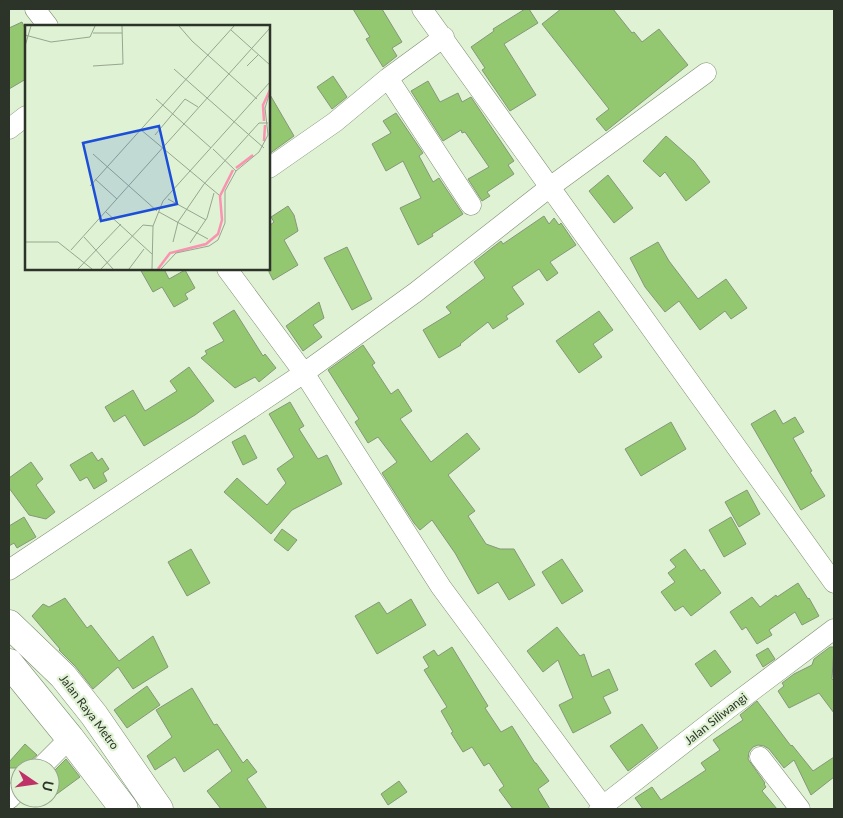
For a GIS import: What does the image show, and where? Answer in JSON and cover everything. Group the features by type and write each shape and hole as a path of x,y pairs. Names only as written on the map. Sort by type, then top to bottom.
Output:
{"highway":[{"name":"Jalan Raya Metro","path":"9,624 63,676 94,715 158,809"},
{"path":"9,663 70,738 124,809"}],"street":[{"path":"35,9 47,25"},
{"path":"422,9 444,37 834,583"},
{"path":"270,167 336,122 388,78 444,37"},
{"path":"9,570 304,374 416,292 550,187 706,73"},
{"path":"388,78 472,205"},
{"path":"9,129 25,117"},
{"path":"228,270 304,374 441,587 603,808"},
{"name":"Jalan Siliwangi","path":"603,808 729,708 834,629"},
{"path":"50,758 70,738"},
{"path":"760,757 800,809"}],"building":[{"path":"353,9 382,9 402,42 392,48 397,56 383,67 366,39 370,37"},
{"path":"525,9 529,9 538,23 504,44 536,95 510,111 482,70 485,68 471,47 494,31 493,29"},
{"path":"561,9 613,9 632,33 634,32 642,42 659,29 688,65 606,131 596,119 609,109 542,24"},
{"path":"22,22 25,29 25,80 9,89 9,28"},
{"path":"333,76 347,97 332,109 317,87"},
{"path":"428,81 440,102 458,93 462,102 471,97 514,161 508,165 514,174 487,192 490,196 482,201 468,179 489,167 465,132 462,133 461,130 443,141 411,91"},
{"path":"270,95 294,136 270,153"},
{"path":"396,113 423,153 419,156 433,182 439,178 463,214 418,245 400,208 421,198 403,161 386,171 372,144 391,133 383,121"},
{"path":"666,136 694,161 710,182 686,201 665,172 660,177 643,161"},
{"path":"608,175 633,208 614,223 589,191"},
{"path":"288,206 294,215 298,231 284,240 298,265 273,280 269,272 270,225 274,222 271,217"},
{"path":"544,216 549,224 554,218 559,225 561,223 576,245 550,262 558,273 547,281 539,269 512,287 524,304 506,316 508,319 493,329 488,322 461,345 439,358 423,330 451,313 446,307 485,278 474,262 501,241 503,244"},
{"path":"658,242 669,261 698,299 726,279 747,308 731,319 725,311 700,330 679,301 665,312 645,287 630,258"},
{"path":"347,247 372,299 352,310 324,258"},
{"path":"141,270 164,270 169,279 185,270 195,288 185,294 188,299 174,307 162,287 153,292"},
{"path":"319,302 324,318 313,325 322,337 303,351 286,326"},
{"path":"234,310 263,356 265,354 276,368 259,382 255,377 235,388 201,358 207,354 205,351 224,341 213,323"},
{"path":"599,311 613,330 593,344 602,357 579,373 556,341"},
{"path":"363,345 375,363 372,365 391,394 398,389 412,411 400,419 431,462 467,433 480,449 448,475 475,511 468,516 486,544 500,549 514,549 535,585 509,600 498,582 478,594 455,553 432,520 420,530 414,523 382,473 397,462 378,437 368,443 355,422 359,419 328,370"},
{"path":"189,367 214,401 195,415 144,446 125,415 114,422 105,407 133,390 145,411 177,391 170,381"},
{"path":"290,402 304,426 299,429 318,459 327,455 342,484 292,510 271,534 224,492 237,478 267,505 286,483 277,469 294,457 269,414"},
{"path":"775,410 783,424 795,417 804,432 793,438 812,471 810,472 825,496 801,510 751,424"},
{"path":"671,422 686,449 641,476 625,449"},
{"path":"245,435 257,458 243,465 232,442"},
{"path":"92,452 98,461 102,458 109,469 103,473 107,481 94,489 87,477 80,481 70,465"},
{"path":"31,462 43,479 36,485 55,512 46,519 29,515 9,488 9,478"},
{"path":"747,490 760,514 739,527 725,502"},
{"path":"24,517 36,537 17,548 14,543 9,546 9,526"},
{"path":"731,517 746,544 724,557 709,530"},
{"path":"282,529 297,540 288,551 274,540"},
{"path":"191,549 210,583 187,596 168,562"},
{"path":"685,549 701,571 704,569 721,593 691,616 683,606 675,611 661,592 675,582 668,573 676,567 670,560"},
{"path":"562,559 583,591 562,604 542,572"},
{"path":"798,583 819,616 802,625 795,612 769,630 772,635 757,644 746,627 742,630 730,612 752,597 760,607 776,595 777,597"},
{"path":"65,598 87,628 91,625 119,661 153,636 168,667 133,689 118,667 93,689 32,616 43,604 49,607"},
{"path":"411,599 426,625 377,654 355,616 379,602 387,614"},
{"path":"557,627 580,656 584,654 592,677 609,669 618,690 603,697 611,713 573,733 559,705 573,698 558,660 543,672 527,651"},
{"path":"452,647 488,706 485,708 501,732 512,726 535,763 549,781 538,789 550,809 513,809 499,790 504,786 489,763 484,766 472,747 463,752 451,733 453,732 441,711 447,707 424,670 429,667 423,657 434,650 438,656"},
{"path":"830,647 834,647 832,679 834,681 834,713 819,693 789,708 778,691 784,686 782,683 794,674 812,665 814,659"},
{"path":"768,648 775,659 763,667 756,655"},
{"path":"715,650 731,672 711,687 695,664"},
{"path":"147,686 160,705 127,728 114,710"},
{"path":"192,688 214,725 217,724 243,763 247,759 257,772 247,779 267,809 221,809 207,791 232,771 218,749 184,772 175,757 155,770 147,756 172,737 156,710"},
{"path":"757,701 791,746 813,771 834,757 834,777 811,795 794,760 784,768 769,749 758,745 749,752 748,759 765,783 766,787 762,791 777,809 643,809 635,798 652,787 661,800 706,770 701,763 720,750 713,740 743,720 740,715"},
{"path":"642,724 658,748 628,771 610,746"},
{"path":"25,744 37,755 33,758 13,758"},
{"path":"66,759 80,777 60,792 60,765"},
{"path":"399,781 407,792 388,805 381,794"}]}
